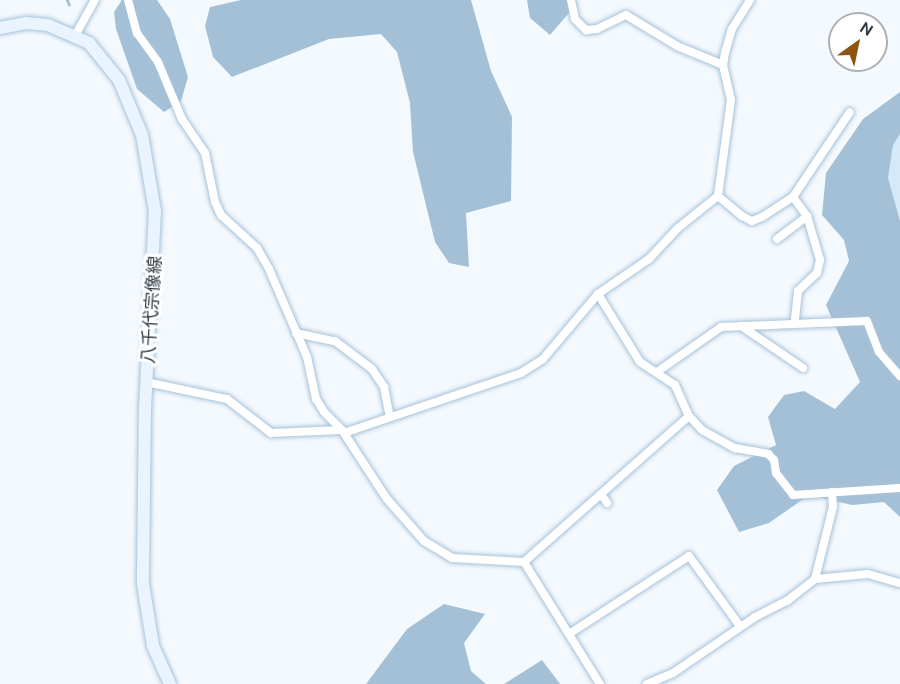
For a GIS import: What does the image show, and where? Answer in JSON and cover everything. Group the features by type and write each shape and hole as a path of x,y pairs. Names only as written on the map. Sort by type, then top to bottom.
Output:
{"main road":[{"name":"八千代宗像線","path":"0,28 26,23 76,34 104,57 119,80 142,135 151,170 155,258 146,382 144,607 153,646 170,684"}],"street":[{"path":"76,34 95,0"},
{"path":"128,0 137,33 158,62 182,119 205,153 218,208 257,248 307,357 316,399 343,431 405,522 442,554 524,562 688,416"},
{"path":"571,0 575,19 586,30 597,29 626,15 677,46 723,65"},
{"path":"146,382 226,399 270,433 343,431 521,373 543,359 598,294 649,259 678,228 718,196 731,100 723,65 732,29 750,0"},
{"path":"718,196 752,220 793,197 850,112"},
{"path":"793,197 807,216 820,267 798,291 795,321"},
{"path":"777,239 807,216"},
{"path":"598,294 640,362 675,385 688,416 702,430 735,448 768,454 774,460 776,473 793,495 899,490"},
{"path":"657,372 709,333 741,326 795,321 867,321 879,352 900,376"},
{"path":"741,326 803,368"},
{"path":"296,333 334,341 372,369 384,387 390,417"},
{"path":"815,579 833,507 832,492"},
{"path":"600,494 607,503"},
{"path":"569,634 689,556 740,626"},
{"path":"524,562 600,684"},
{"path":"647,684 674,673 740,626 787,601 815,579 868,574 900,583"}],"shaded area":[{"path":"122,0 157,0 170,19 188,77 181,101 164,112 137,89 116,29 114,12"},
{"path":"241,0 471,0 491,71 512,117 511,201 466,213 469,267 449,263 435,242 413,152 410,103 397,52 381,34 329,39 232,77 213,57 205,26 210,7"},
{"path":"527,0 574,0 574,7 550,35 530,18"},
{"path":"900,92 900,134 893,145 888,178 900,221 900,517 884,502 852,505 809,495 769,523 739,532 717,490 734,466 776,445 768,417 784,395 804,391 835,409 860,382 826,305 849,261 844,240 822,215 826,173 863,119"},
{"path":"900,133 900,294 863,167"},
{"path":"444,604 485,614 464,643 471,671 486,684 366,684 407,629"},
{"path":"542,660 560,684 504,684"}],"waterway":[{"path":"67,0 69,5"}]}
